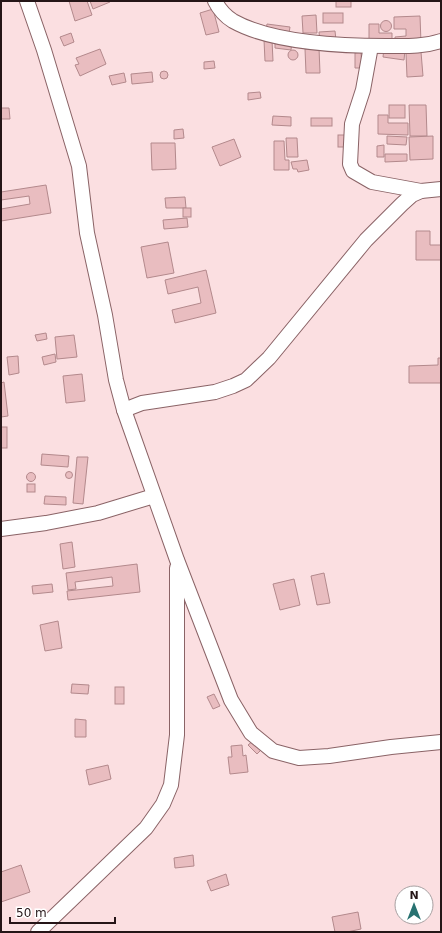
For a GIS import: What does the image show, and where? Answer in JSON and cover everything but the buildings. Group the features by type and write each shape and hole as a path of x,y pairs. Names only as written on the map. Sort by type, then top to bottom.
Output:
{"street":[{"path":"26,1 44,50 79,166 87,233 105,315 116,380 124,410 177,560 231,700 251,733 273,751 299,758 322,757 391,747 441,742"},
{"path":"215,1 221,11 232,20 250,29 308,42 347,46 371,46 426,45 441,41"},
{"path":"371,46 363,90 352,124 350,164 353,171 372,182 421,191"},
{"path":"124,410 142,403 215,392 246,380 269,358 366,240 402,204 412,195 421,191 441,188"},
{"path":"1,529 46,523 98,513 154,496"},
{"path":"38,932 146,828 163,804 171,785 177,735 177,560"}]}
